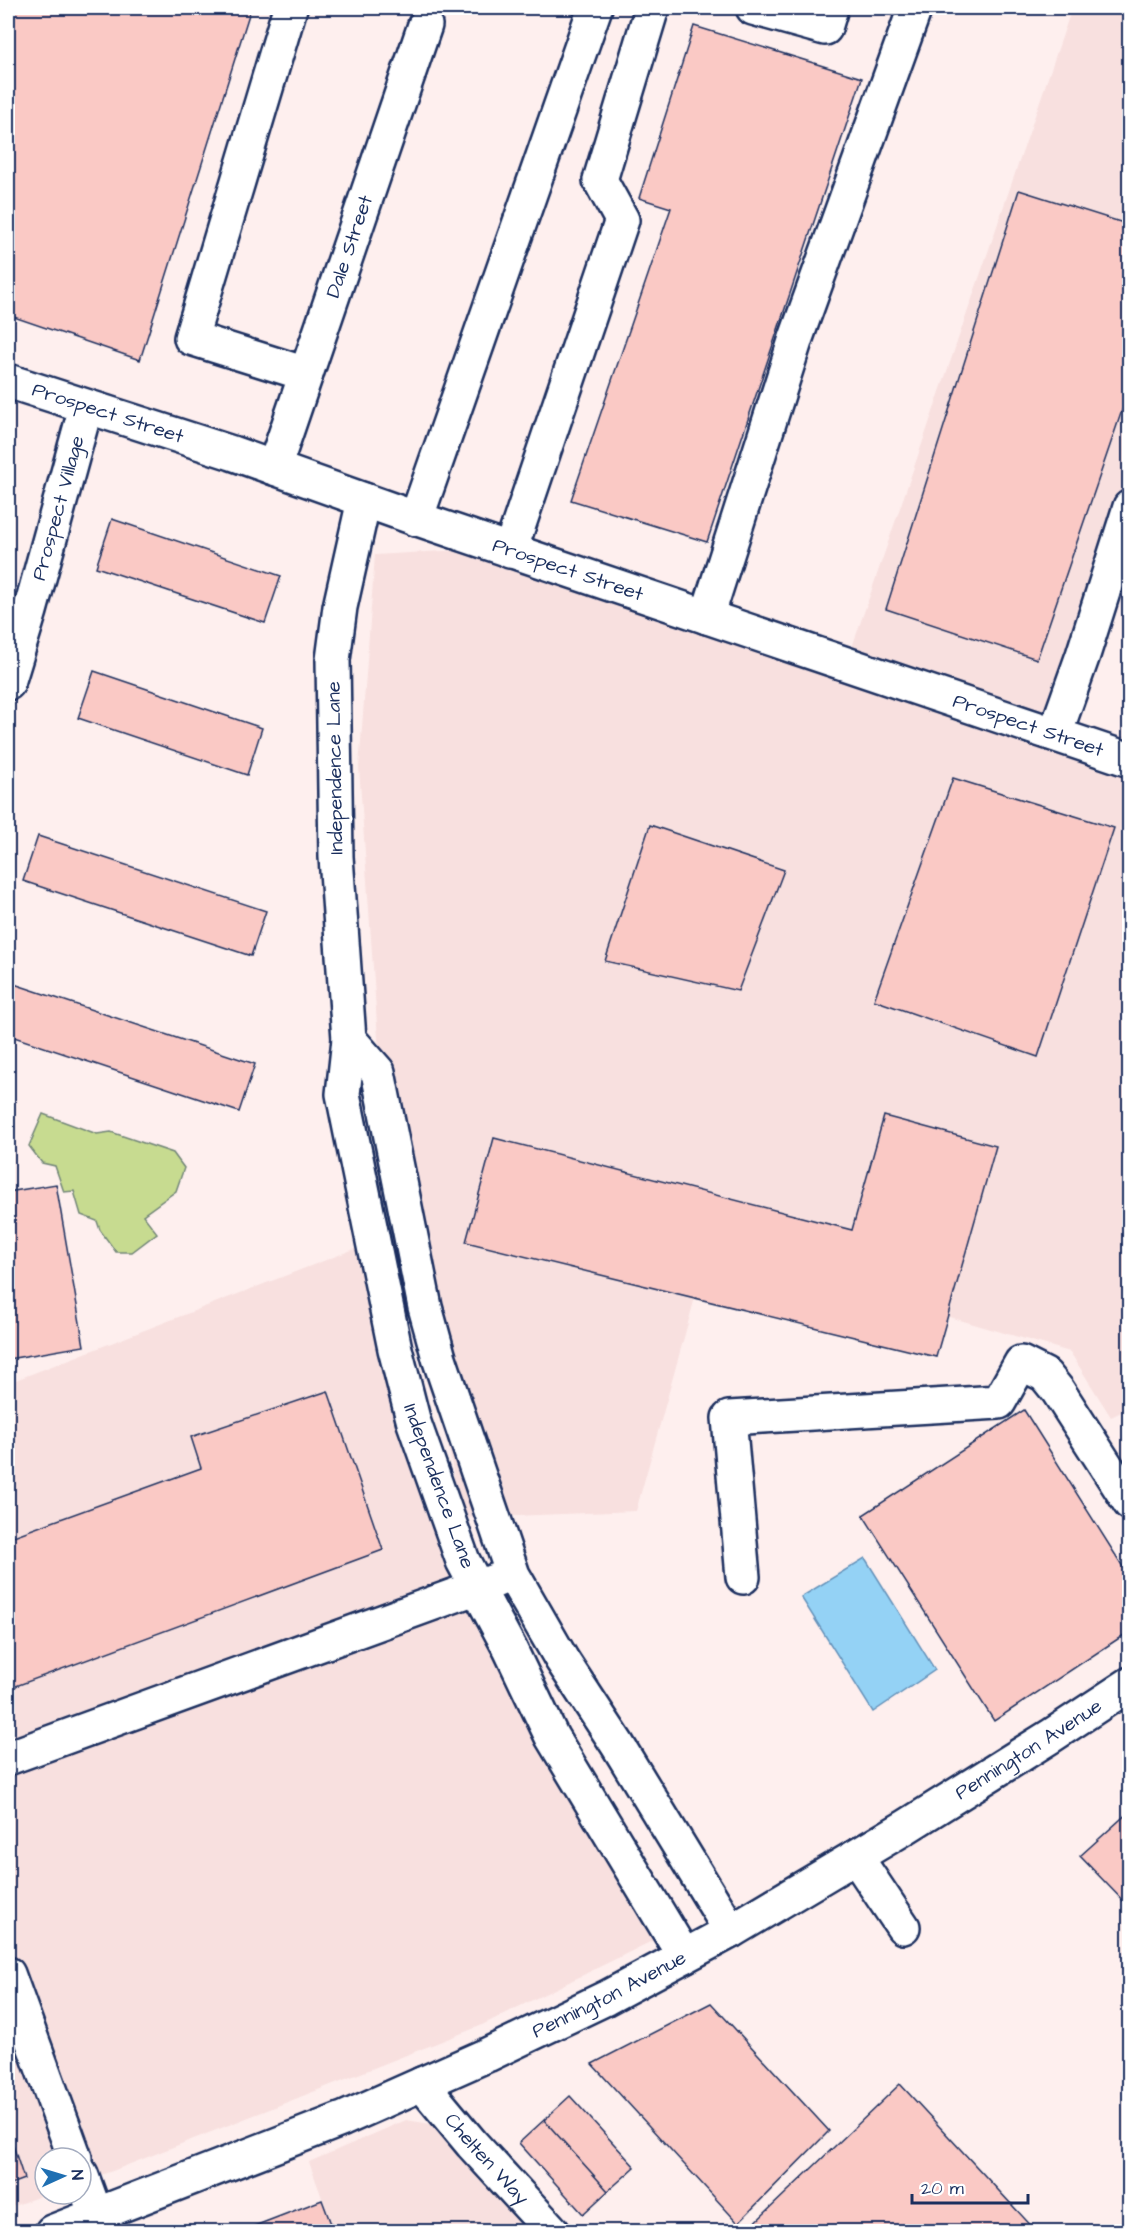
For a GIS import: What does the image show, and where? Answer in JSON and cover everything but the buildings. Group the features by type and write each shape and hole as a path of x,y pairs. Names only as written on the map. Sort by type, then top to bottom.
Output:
{"street":[{"path":"290,8 191,338 306,374"},
{"path":"416,519 595,8"},
{"path":"510,551 622,220 600,180 652,8"},
{"path":"753,8 825,28 831,8"},
{"path":"707,617 796,338 915,8"},
{"name":"Dale Street","path":"274,468 425,25"},
{"name":"Prospect Street","path":"8,381 274,468 416,519 1130,760"},
{"name":"Prospect Village","path":"8,683 19,607 86,407"},
{"name":"Independence Lane","path":"364,500 340,607 333,660 336,857 349,1040 343,1094 395,1349 414,1423 463,1561 510,1649 552,1737 684,1956"},
{"path":"1055,734 1083,655 1130,507"},
{"name":"Independence Lane","path":"349,1040 378,1072 425,1307 439,1358 513,1575 562,1660 617,1744 731,1931"},
{"path":"743,1577 729,1418 999,1402 1021,1363 1045,1375 1059,1391 1130,1503"},
{"path":"8,1758 513,1575"},
{"name":"Pennington Avenue","path":"52,2232 343,2119 606,1998 731,1931 856,1857 1130,1684"},
{"path":"856,1857 903,1927"},
{"path":"8,1974 71,2146"},
{"name":"Chelten Way","path":"422,2084 472,2144 553,2232"},
{"path":"93,2206 96,2215"}],"shaded area":[{"path":"1072,8 1129,8 1129,516 1053,738 1129,764 1129,1408 1111,1417 1070,1352 709,1247 636,1511 461,1518 378,1039 359,767 375,555 512,547 849,656"},
{"path":"357,1248 391,1391 478,1630 654,1940 480,2026 93,2178 93,2146 33,2146 33,2199 8,2208 8,1383"},
{"path":"406,2120 431,2124 532,2231 334,2231 309,2162"}],"green space":[{"path":"43,1114 97,1134 111,1132 173,1153 184,1168 176,1191 143,1215 157,1233 132,1252 116,1252 100,1230 97,1221 81,1215 74,1191 64,1192 55,1166 42,1163 29,1146"}],"water":[{"path":"865,1558 935,1670 873,1712 801,1597"}]}
